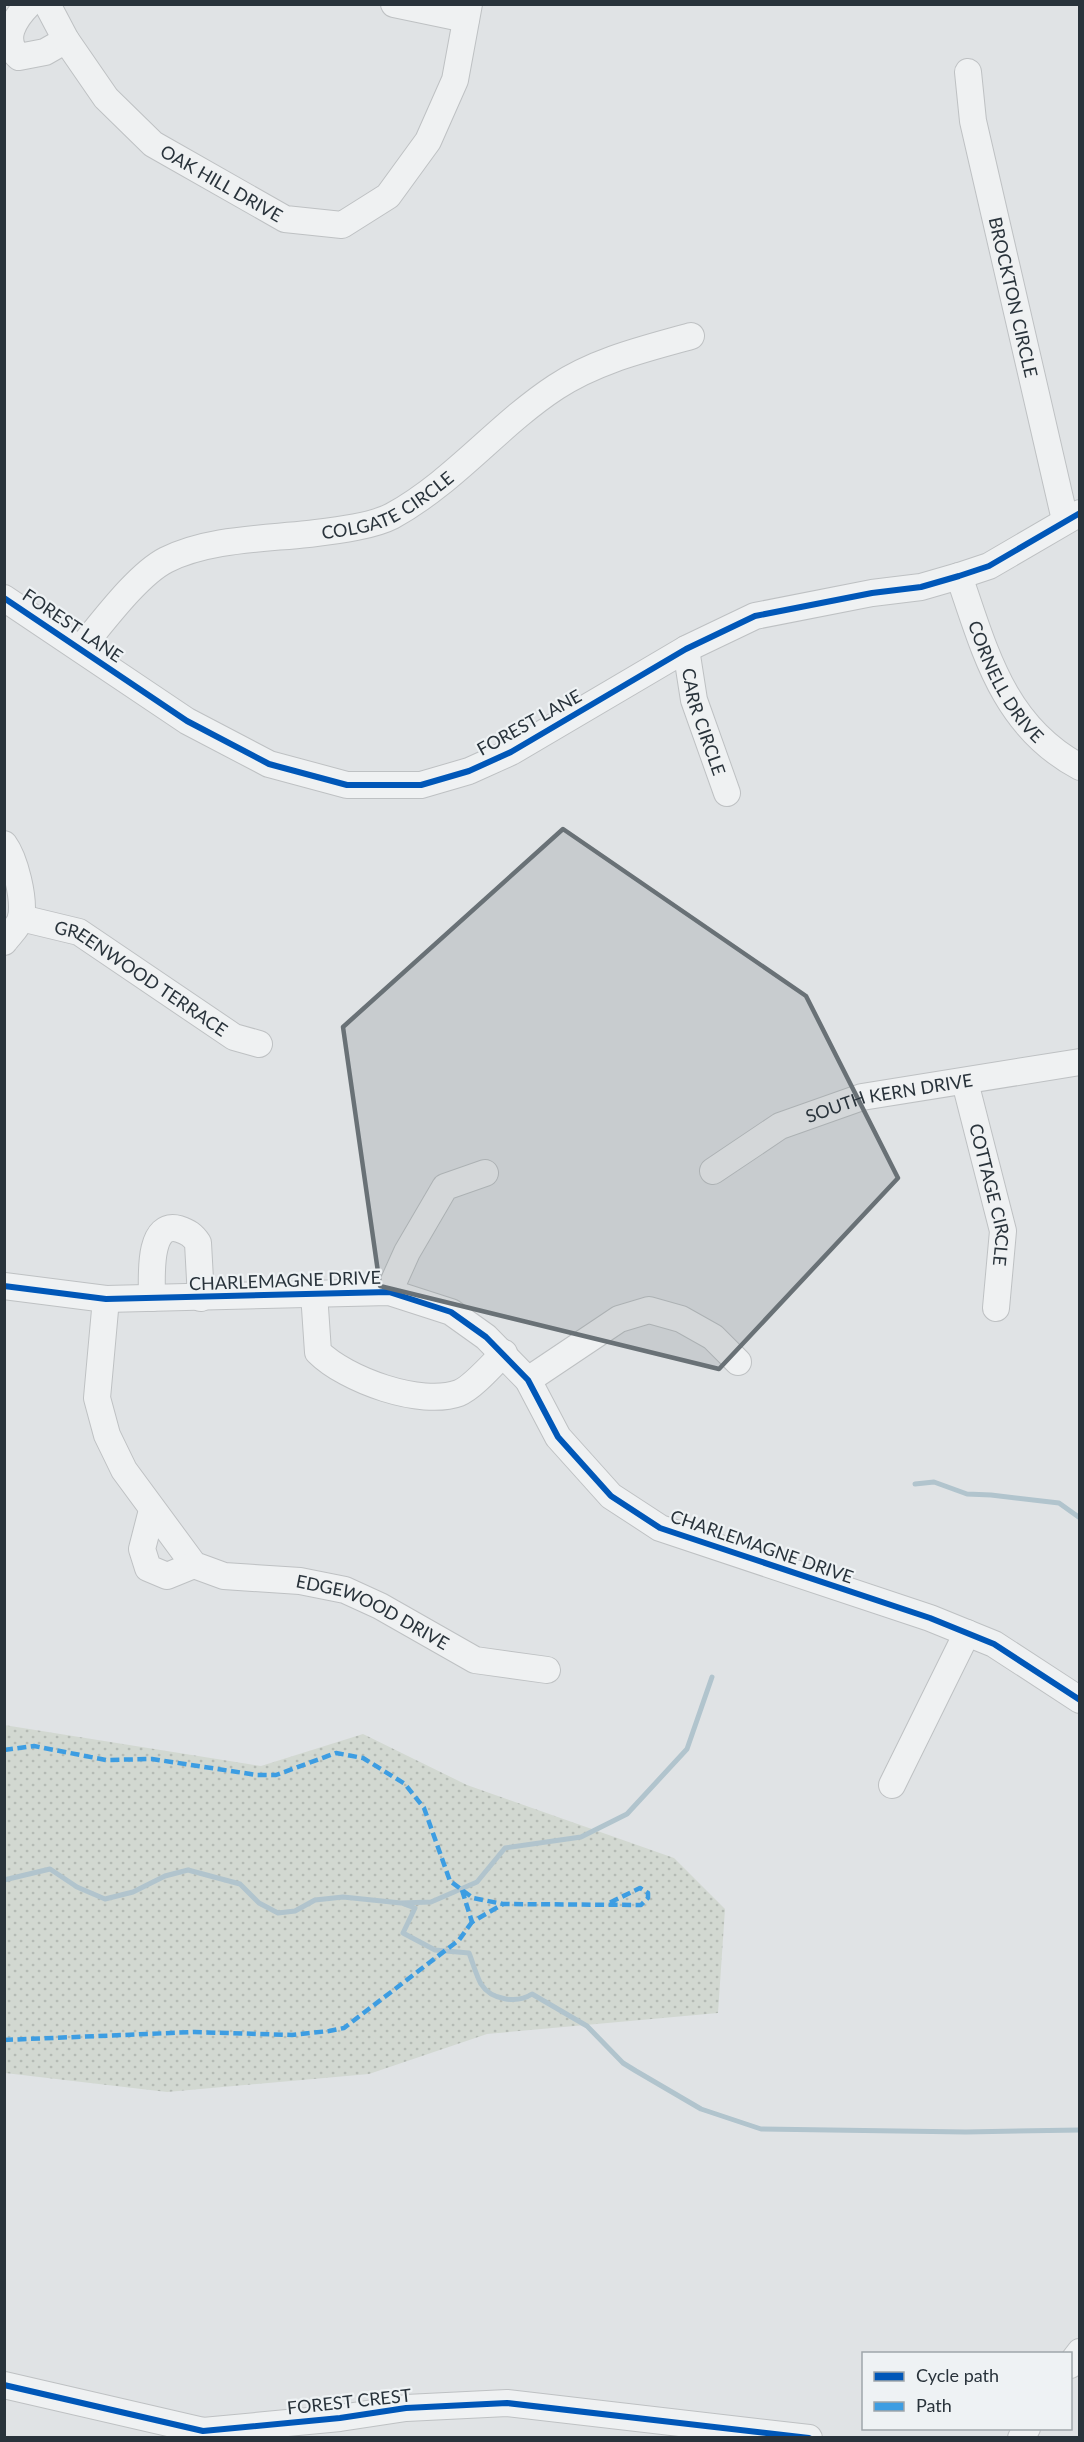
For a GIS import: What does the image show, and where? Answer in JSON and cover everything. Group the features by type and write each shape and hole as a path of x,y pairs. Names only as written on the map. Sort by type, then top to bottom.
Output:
{"street":[{"path":"28,4 17,16 12,28 10,42 12,51 19,57 45,52 66,40"},
{"name":"OAK HILL DRIVE","path":"47,4 66,40 106,98 153,144 285,219 342,225 388,196 428,141 455,80 468,12"},
{"path":"394,4 468,12"},
{"name":"BROCKTON CIRCLE","path":"968,72 973,121 1072,517"},
{"name":"COLGATE CIRCLE","path":"81,648 125,595 165,560 215,544 336,530 390,517 441,484 501,430 556,386 612,358 691,336"},
{"name":"FOREST LANE","path":"4,598 187,721 269,764 347,785 421,785 469,771 511,752 686,648 755,616 872,593 921,587 959,576 989,566 1072,517"},
{"name":"CORNELL DRIVE","path":"959,576 992,671 1020,719 1068,761 1080,767"},
{"name":"CARR CIRCLE","path":"686,648 694,700 727,793"},
{"path":"4,844 12,855 18,873 21,918 4,942"},
{"name":"GREENWOOD TERRACE","path":"21,918 79,932 234,1036 259,1044"},
{"name":"SOUTH KERN DRIVE","path":"713,1171 780,1126 862,1097 1080,1062"},
{"name":"COTTAGE CIRCLE","path":"965,1082 1003,1230 996,1308"},
{"path":"389,1292 407,1252 446,1187 485,1173"},
{"path":"152,1298 153,1250 164,1232 174,1228 187,1231 198,1243 201,1298"},
{"name":"CHARLEMAGNE DRIVE","path":"4,1286 106,1299 389,1292 451,1312 504,1353 528,1380 558,1437 611,1496 660,1528 930,1618 994,1644 1080,1700"},
{"path":"314,1293 318,1353 332,1366 368,1382 424,1398 448,1396 461,1393 504,1353"},
{"path":"106,1299 97,1398 107,1434 124,1470 194,1565 167,1576 148,1568 142,1549 152,1510"},
{"path":"528,1380 619,1319 649,1310 681,1319 713,1337 738,1362"},
{"name":"EDGEWOOD DRIVE","path":"194,1565 224,1576 300,1581 345,1590 380,1606 475,1660 547,1670"},
{"path":"892,1785 967,1633"},
{"name":"FOREST CREST","path":"4,2385 203,2431 340,2418 406,2408 507,2403 809,2438"}],"highlighted area":[{"path":"563,829 806,996 898,1178 719,1369 380,1286 343,1027"}],"shaded area":[{"path":"4,1725 261,1766 363,1734 467,1785 674,1858 725,1909 718,2013 487,2034 369,2074 167,2092 5,2073"}],"waterway":[{"path":"915,1484 934,1482 967,1494 1059,1503 1080,1518"},
{"path":"4,1880 50,1869 77,1887 105,1899 133,1892 165,1876 188,1870 240,1884 259,1903 278,1913 295,1911 315,1900 343,1897 401,1903 431,1902 477,1882 505,1848 581,1837 627,1814 687,1749 712,1677"},
{"path":"404,1904 415,1908 403,1933 435,1950 469,1953 481,1984 491,1994 505,1999 519,1999 532,1994 587,2026 623,2063 701,2109 761,2129 966,2132 1080,2130"}],"marked path":[{"path":"4,1750 34,1746 106,1760 152,1759 257,1775 276,1775 336,1753 363,1758 405,1784 424,1808 450,1881 473,1898 503,1904 641,1905 648,1898 648,1893 640,1888 607,1904"},
{"path":"462,1890 472,1922 503,1904"},
{"path":"4,2040 194,2032 292,2035 344,2028 459,1940 472,1922"}],"cycle path":[{"path":"4,598 187,721 269,764 347,785 421,785 469,771 511,752 686,649 755,616 872,593 921,587 959,576 989,566 1080,513"},
{"path":"4,1286 106,1299 389,1292 451,1312 486,1337 528,1380 558,1437 611,1496 660,1528 930,1618 994,1644 1080,1700"},
{"path":"4,2385 203,2431 340,2418 406,2408 507,2403 809,2438"}]}
